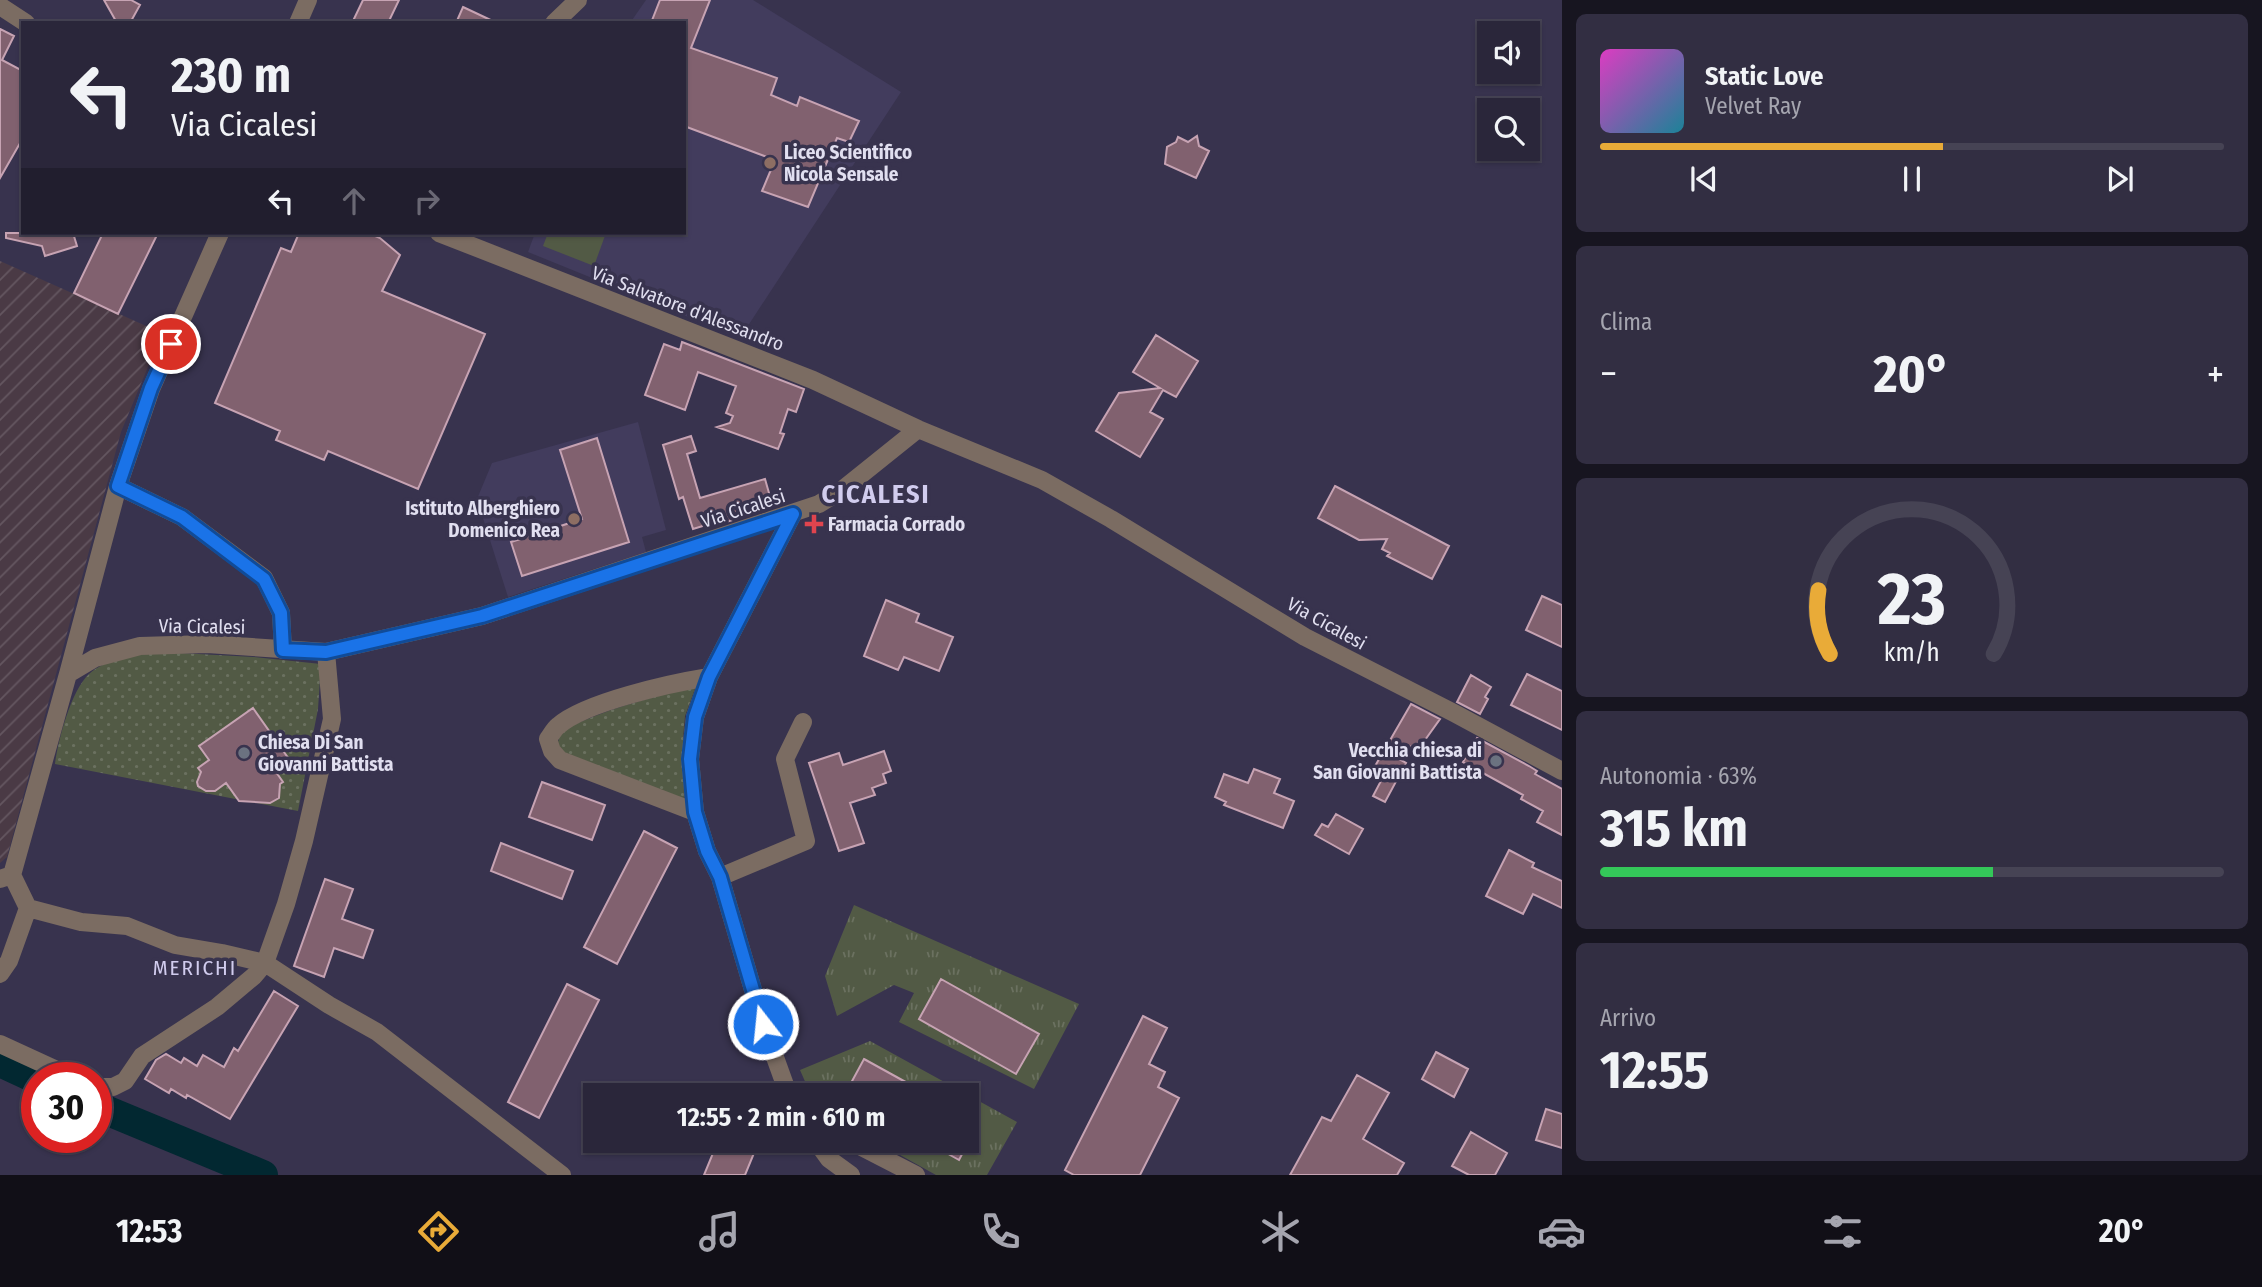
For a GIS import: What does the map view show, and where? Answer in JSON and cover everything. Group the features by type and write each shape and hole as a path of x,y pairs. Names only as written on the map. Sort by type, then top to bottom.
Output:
{"street":[{"path":"299,21 308,0"},
{"path":"556,21 579,0"},
{"path":"0,6 23,21"},
{"path":"219,235 151,388 118,486 68,674 6,877 28,908 81,922 128,926 175,945 265,963 329,1005 377,1032 562,1175"},
{"name":"Via Salvatore d'Alessandro","path":"444,235 813,380 918,429"},
{"name":"Via Cicalesi","path":"68,674 105,654 140,646 207,644 326,652 482,616 819,504 842,490 918,429 1042,480 1305,637 1562,771"},
{"path":"118,486 182,517 264,579 281,613 283,650"},
{"path":"784,1083 763,1024 720,877 707,851 695,812 690,759 695,717 709,677 793,514"},
{"path":"79,634 105,654"},
{"path":"112,1087 125,1081 142,1056 217,1007 254,976 265,963 300,854 332,719 326,652"},
{"path":"695,812 560,760 552,751 548,739 557,726 582,712 631,694 709,677"},
{"path":"720,877 806,841 785,760 803,722"},
{"path":"0,974 9,961 28,908"},
{"path":"0,1044 39,1062"},
{"path":"825,1153 850,1175"},
{"path":"873,1153 916,1175"}],"shaded area":[{"name":"Liceo Scientifico Nicola Sensale","path":"646,0 753,0 901,92 740,338 528,252 534,235 686,235 686,21 631,21"},
{"path":"0,261 162,333 121,432 7,857 0,863"},
{"name":"Istituto Alberghiero Domenico Rea","path":"638,422 666,530 642,537 646,552 508,597 477,499 492,463"}],"green space":[{"path":"547,235 605,235 594,266 543,246"},
{"path":"161,652 321,664 318,709 298,811 55,764 62,729 71,704 89,674 114,660"},
{"path":"696,686 685,716 684,800 559,751 561,731 577,723 627,705"},
{"path":"854,905 1079,1004 1034,1089 899,1022 914,993 894,985 837,1016 825,976"},
{"path":"870,1041 946,1083 806,1083 800,1070"},
{"path":"979,1101 1017,1122 987,1175 936,1175 897,1153 979,1153"}],"building":[{"path":"104,0 131,0 140,5 131,21 116,21"},
{"path":"363,0 399,0 389,21 353,21"},
{"path":"660,0 710,0 691,48 777,78 771,95 797,106 800,97 859,121 849,142 837,138 808,207 762,191 775,160 686,127 686,21 652,21"},
{"path":"463,7 493,21 457,21"},
{"path":"0,29 14,36 2,60 21,70 21,141 0,178"},
{"path":"1197,136 1199,146 1209,151 1196,178 1165,164 1167,147 1176,142 1178,137 1188,142"},
{"path":"6,233 74,235 77,246 45,256 42,246 6,238"},
{"path":"102,235 157,235 118,314 74,293"},
{"path":"298,235 373,235 380,238 400,255 382,291 485,334 418,489 328,451 324,460 276,440 280,431 215,403 281,248 291,252"},
{"path":"1156,335 1198,361 1176,397 1163,390 1150,412 1163,419 1140,457 1096,431 1119,393 1160,388 1133,372"},
{"path":"682,342 804,389 796,412 788,409 780,433 784,434 778,449 717,427 730,423 733,416 726,413 736,386 698,372 685,410 645,395 664,344 680,350"},
{"path":"691,436 696,451 687,454 700,498 765,479 773,507 720,524 719,521 693,529 683,497 679,499 663,445"},
{"path":"597,438 629,542 522,576 511,542 582,519 560,450"},
{"path":"1335,486 1449,546 1432,579 1387,556 1390,553 1382,549 1387,539 1359,540 1318,518"},
{"path":"1542,596 1562,605 1562,647 1526,630"},
{"path":"886,600 919,614 916,622 953,637 939,671 904,657 898,670 864,656"},
{"path":"1527,674 1562,691 1562,730 1511,705"},
{"path":"1471,675 1491,687 1480,714 1457,702"},
{"path":"1411,704 1440,719 1425,740 1392,755 1406,763 1385,802 1373,796 1382,779 1371,773"},
{"name":"Chiesa Di San Giovanni Battista","path":"253,708 291,762 276,772 283,782 280,784 279,798 270,803 239,801 226,783 215,791 206,791 198,786 197,782 201,772 198,768 209,760 199,746"},
{"path":"1477,738 1529,766 1537,771 1535,774 1562,789 1562,835 1537,822 1543,811 1521,799 1523,795 1463,762"},
{"path":"884,751 891,771 883,774 886,783 872,788 875,795 850,803 864,843 839,851 809,763 839,753 843,765"},
{"path":"1254,769 1280,779 1274,793 1294,801 1283,828 1224,805 1226,802 1215,797 1224,774 1248,783"},
{"path":"542,782 605,805 592,840 529,817"},
{"path":"1336,814 1363,829 1349,854 1315,835 1322,824 1328,827"},
{"path":"644,831 677,848 617,964 584,947"},
{"path":"501,843 573,871 562,899 491,871"},
{"path":"1509,850 1534,863 1532,867 1562,881 1562,908 1533,894 1523,914 1486,896"},
{"path":"325,879 353,889 342,919 373,930 363,958 334,948 324,977 294,966"},
{"path":"941,979 1039,1034 1016,1074 919,1019"},
{"path":"567,984 599,1000 539,1118 508,1102"},
{"path":"274,991 298,1006 230,1119 187,1095 186,1098 171,1089 169,1093 145,1079 156,1060 166,1054 181,1063 184,1058 197,1066 203,1055 224,1067 234,1048 238,1051"},
{"path":"1143,1016 1167,1028 1149,1064 1165,1072 1158,1087 1179,1098 1140,1175 1074,1175 1065,1170"},
{"path":"1436,1052 1468,1069 1454,1097 1422,1079"},
{"path":"864,1059 907,1083 851,1083"},
{"path":"1357,1075 1389,1093 1363,1139 1404,1163 1397,1175 1290,1175 1322,1117 1331,1121"},
{"path":"1546,1109 1562,1114 1562,1148 1536,1140"},
{"path":"1471,1132 1507,1153 1495,1175 1469,1175 1452,1166"},
{"path":"713,1153 754,1153 745,1175 704,1175"},
{"path":"946,1153 963,1153 959,1160"}],"waterway":[{"path":"0,1062 21,1072"},
{"path":"112,1113 263,1175"}],"place":[{"name":"Liceo Scientifico Nicola Sensale","path":"770,163"},
{"name":"Istituto Alberghiero Domenico Rea","path":"574,519"},
{"name":"Farmacia Corrado","path":"814,524"},
{"name":"Chiesa Di San Giovanni Battista","path":"244,753"},
{"name":"Vecchia chiesa di San Giovanni Battista","path":"1496,761"}],"district":[{"name":"CICALESI","path":"876,494"},
{"name":"MERICHI","path":"195,968"}],"route":[{"path":"171,344 151,388 118,486 182,517 264,579 281,613 283,650 326,652 482,616 793,514 709,677 695,717 690,759 695,812 707,851 720,877 763,1024"}]}
